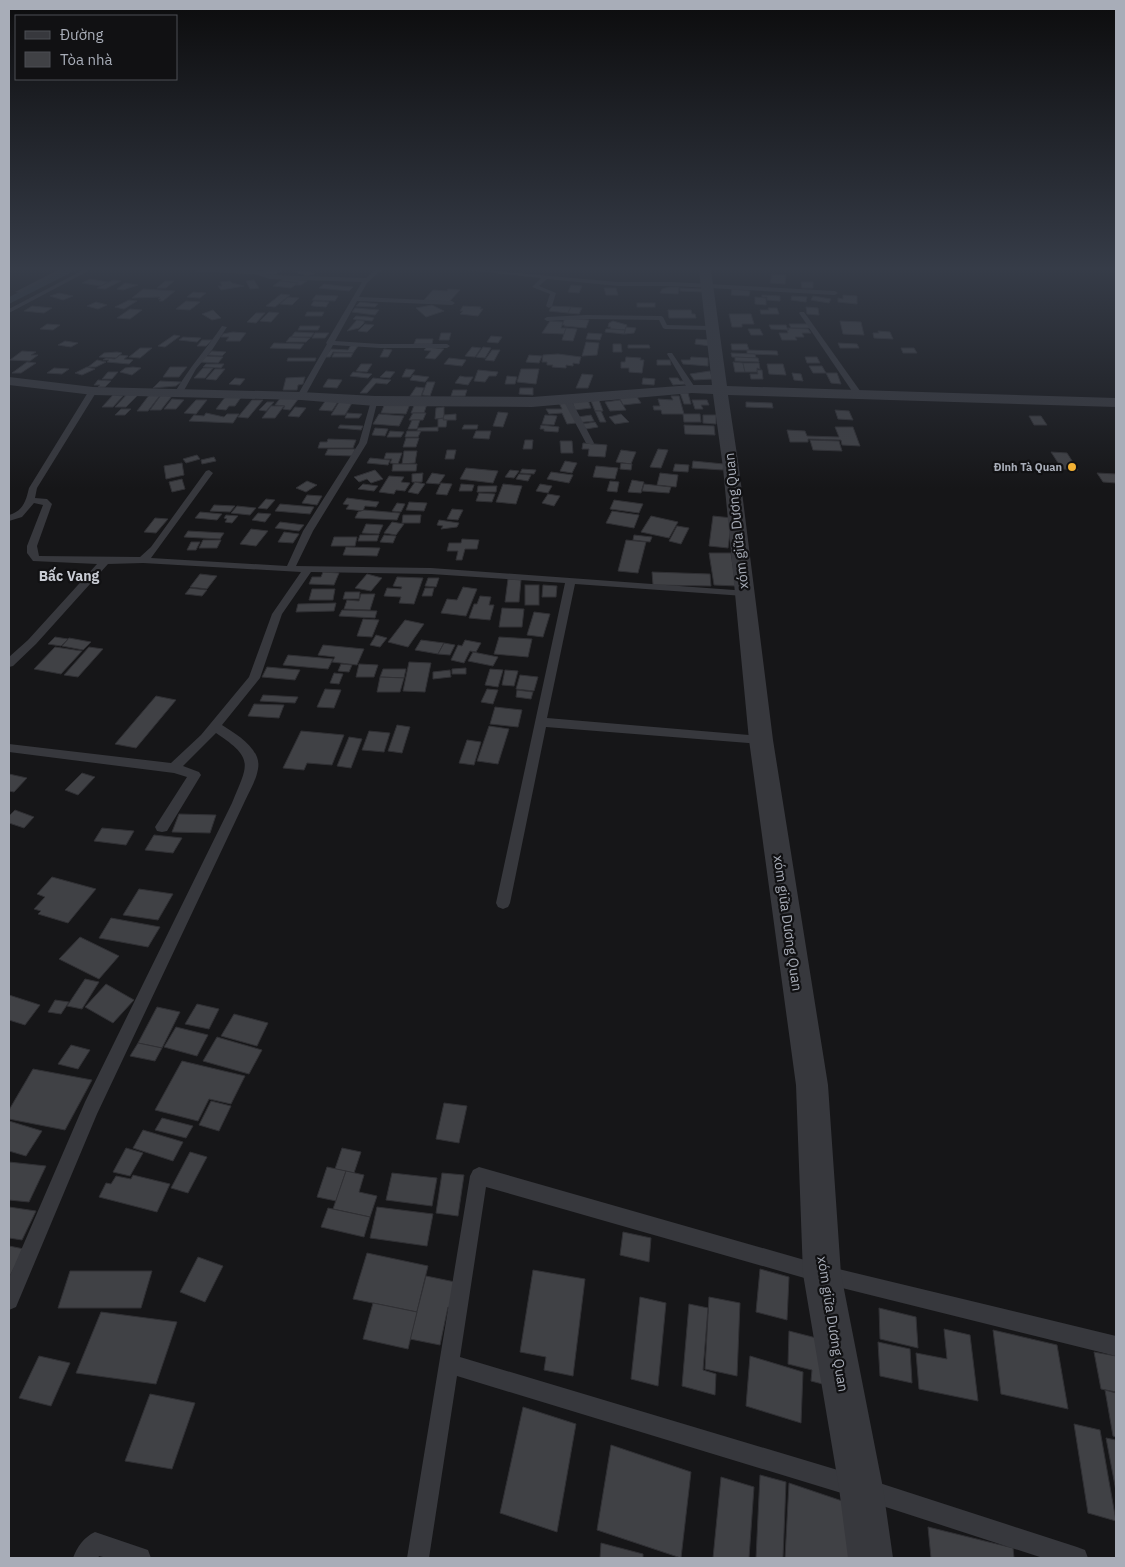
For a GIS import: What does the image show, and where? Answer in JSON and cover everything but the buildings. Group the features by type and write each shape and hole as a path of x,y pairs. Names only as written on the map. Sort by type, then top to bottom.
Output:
{"street":[{"name":"xóm giữa Dương Quan","path":"713,343 732,468 761,740 812,1084 822,1274 862,1488 871,1558"},
{"path":"9,381 93,391 301,396 375,401 501,402 692,388 1116,402"}],"lane":[{"path":"179,392 193,368 214,343"},
{"path":"301,396 329,343"},
{"path":"331,343 380,346 447,346"},
{"path":"823,343 859,395"},
{"path":"670,354 692,388"},
{"path":"32,500 30,498 33,488 93,391"},
{"path":"566,398 590,443"},
{"path":"290,569 308,531 363,443 375,401"},
{"path":"143,560 154,549 209,473"},
{"path":"9,518 19,515 32,500"},
{"path":"32,500 44,501 48,504 32,546 33,557 44,560 143,560 290,569 431,571 744,593"},
{"path":"9,663 32,642 105,561"},
{"path":"174,768 215,726 254,678 277,614 308,569"},
{"path":"503,903 570,582"},
{"path":"540,722 761,740"},
{"path":"9,1300 91,1108 221,838 252,769 253,764 243,746 215,726"},
{"path":"9,748 174,768 195,774 162,827"},
{"path":"418,1558 451,1364 479,1176 822,1274 1116,1346"},
{"path":"451,1364 862,1488 1077,1558"},
{"path":"84,1558 95,1543 140,1558"}],"place":[{"name":"Đinh Tà Quan","path":"1072,467"}],"district":[{"name":"Bấc Vang","path":"69,576"}]}
